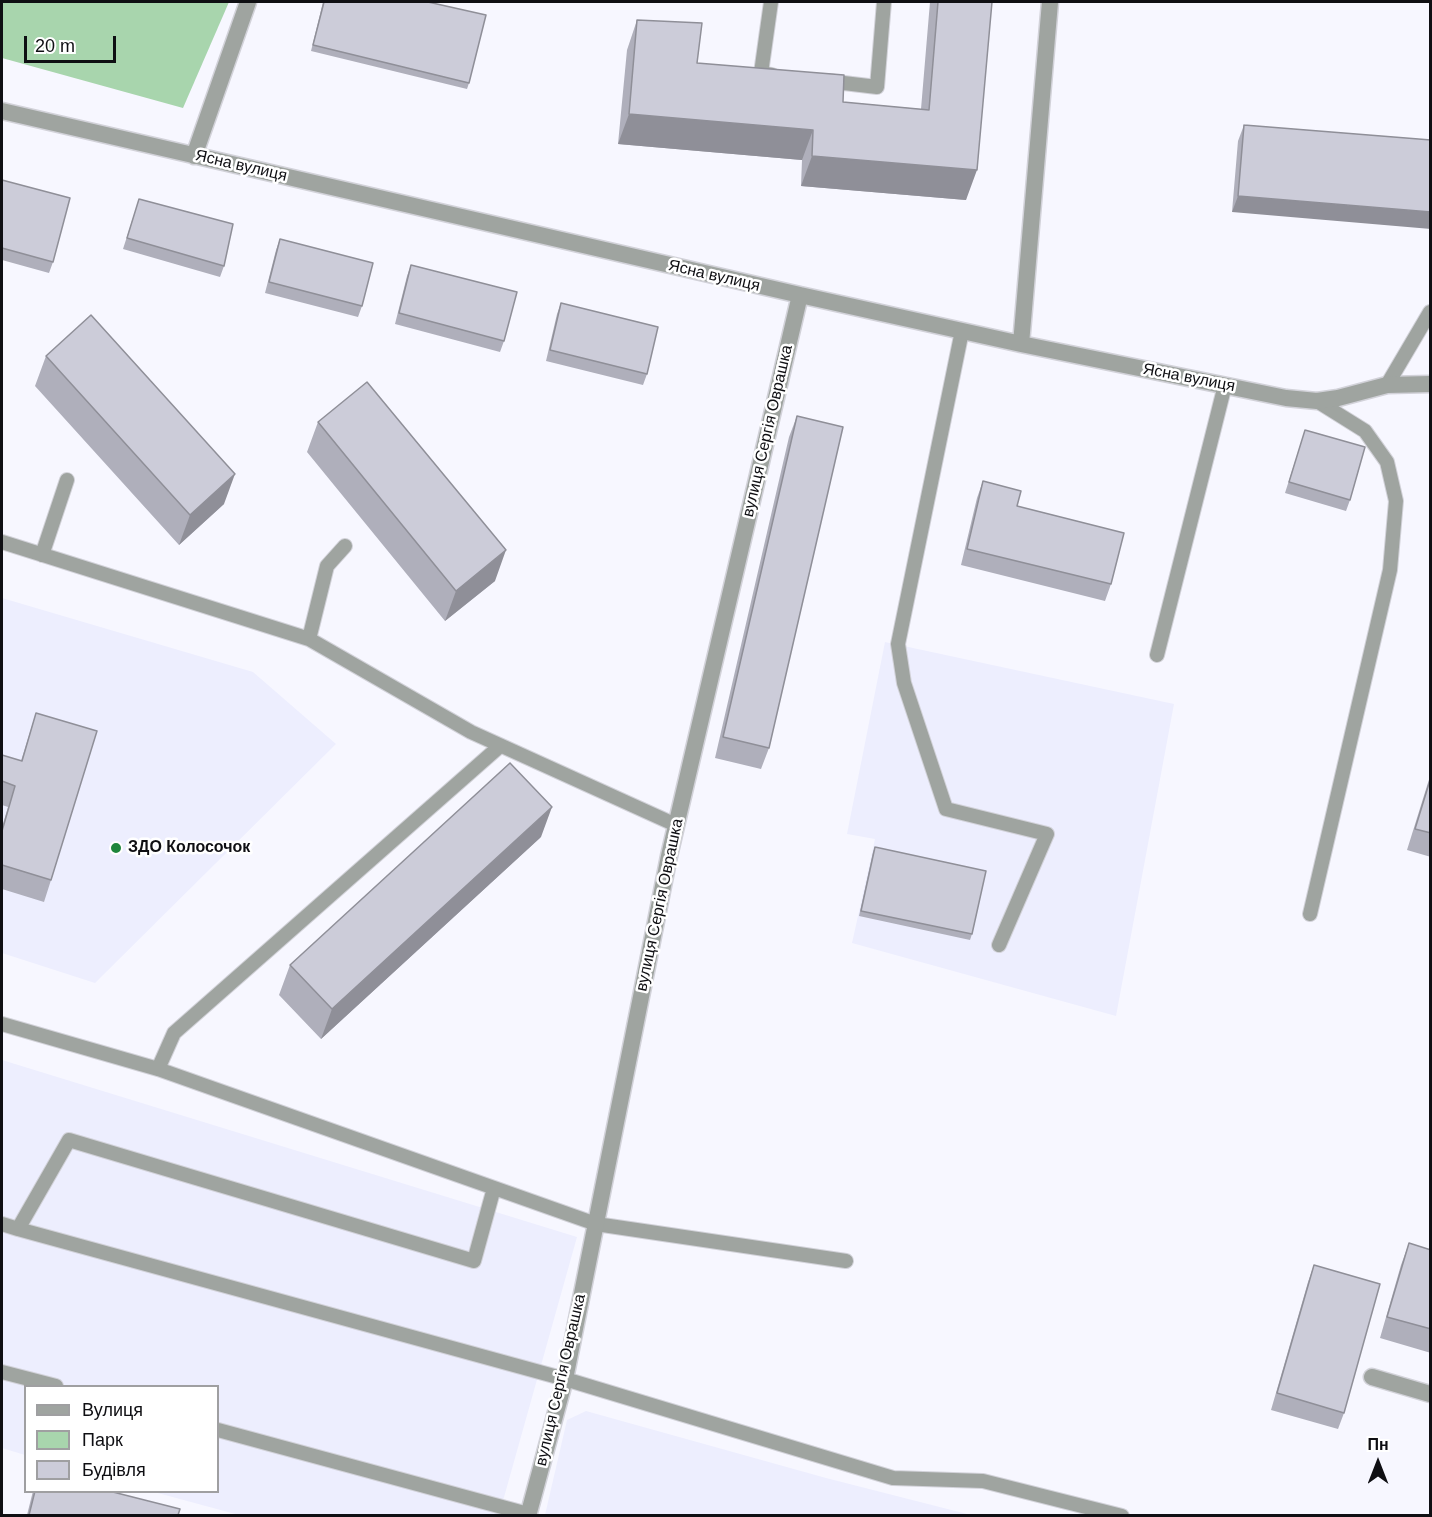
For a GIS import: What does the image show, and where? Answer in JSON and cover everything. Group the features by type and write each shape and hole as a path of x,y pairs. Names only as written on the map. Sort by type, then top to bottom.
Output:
{"street":[{"path":"194,156 248,2"},
{"path":"1021,344 1050,2"},
{"name":"Ясна вулиця","path":"2,111 800,296 1286,398 1317,401 1387,385 1431,384"},
{"name":"вулиця Сергія Оврашка","path":"528,1515 565,1379 676,825 800,296"},
{"path":"1372,1377 1431,1394"}],"lane":[{"path":"771,2 761,73 784,76"},
{"path":"819,80 877,87 884,2"},
{"path":"1387,385 1431,312"},
{"path":"962,331 898,644 904,683 946,809 1047,834 999,945"},
{"path":"1157,655 1225,385"},
{"path":"1310,914 1390,570 1396,501 1387,462 1365,431 1317,401"},
{"path":"42,555 67,480"},
{"path":"2,542 309,639 471,732 676,825"},
{"path":"309,639 327,566 345,546"},
{"path":"158,1069 174,1033 501,746"},
{"path":"2,1024 158,1069 596,1224 846,1261"},
{"path":"18,1229 69,1140 474,1262 494,1188"},
{"path":"2,1224 565,1379 893,1478 983,1481 1122,1515"},
{"path":"2,1372 52,1385"},
{"path":"219,1430 528,1515"}],"shaded area":[{"name":"ЗДО Колосочок","path":"2,598 253,672 336,744 95,983 2,953"},
{"path":"885,642 1174,704 1116,1016 852,943 875,839 847,834"},
{"path":"2,1060 577,1237 499,1515 239,1515 158,1493 219,1493 219,1385 24,1385 24,1455 2,1448"},
{"path":"586,1411 826,1478 971,1515 545,1515 567,1420"}],"green space":[{"path":"2,2 229,2 183,108 2,58"}],"building":[{"path":"324,2 428,2 486,15 469,83 313,45"},
{"path":"938,2 992,2 977,170 812,156 813,130 629,114 637,20 702,23 697,63 844,75 843,102 929,110"},
{"path":"1244,125 1431,140 1431,212 1238,196"},
{"path":"2,180 70,198 53,262 2,248"},
{"path":"139,199 233,224 224,266 127,238"},
{"path":"280,239 373,263 362,306 269,282"},
{"path":"411,265 517,292 504,341 399,313"},
{"path":"561,303 658,327 647,374 550,350"},
{"path":"91,315 235,474 190,515 46,356"},
{"path":"367,382 506,550 456,591 318,422"},
{"path":"797,416 843,427 769,748 723,737"},
{"path":"1305,430 1365,447 1350,500 1289,482"},
{"path":"983,481 1021,491 1017,506 1124,533 1111,584 967,549"},
{"path":"36,713 97,731 51,880 2,865 2,831 15,786 2,781 2,755 22,761"},
{"path":"510,763 552,807 332,1009 290,965"},
{"path":"1431,777 1431,833 1415,829"},
{"path":"875,847 986,871 972,934 861,911"},
{"path":"1409,1243 1431,1250 1431,1329 1387,1317"},
{"path":"1314,1265 1380,1284 1344,1413 1277,1393"},
{"path":"34,1493 117,1493 180,1509 178,1515 29,1515"}],"place":[{"name":"ЗДО Колосочок","path":"116,848"}]}
